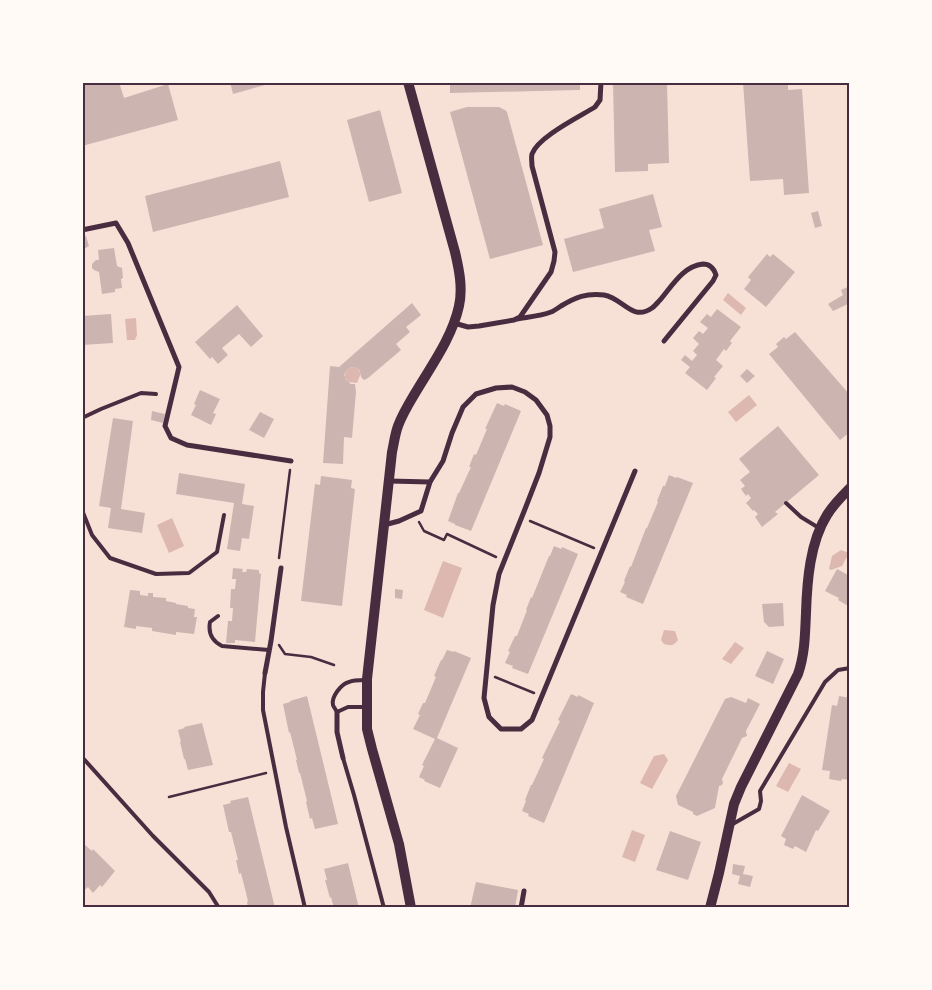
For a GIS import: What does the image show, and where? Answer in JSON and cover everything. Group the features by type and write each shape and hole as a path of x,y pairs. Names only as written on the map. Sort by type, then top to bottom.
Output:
{"main road":[{"path":"408,82 459,270 460,304 446,342 398,426 392,452 367,679 368,729 399,844 411,908"},
{"path":"710,908 734,804 803,662 806,591 813,551 820,528 828,513 850,488"}],"street":[{"path":"514,320 520,317 551,272 555,252 532,166 532,155 545,138 595,107 600,100 601,82"},
{"path":"82,230 116,223 128,243 179,367 165,426 171,438 187,445 292,461"},
{"path":"454,323 468,327 514,320 551,312 580,296 590,294 606,296 620,302 636,313 642,312 653,308 689,268 706,264 714,269 716,275 713,281 664,340"},
{"path":"384,524 400,521 421,512 430,482 443,461 463,407 476,394 496,388 512,387 525,392 536,400 547,415 550,437 539,473 499,574 492,605 484,698 490,717 501,729 521,729 532,720 635,472"},
{"path":"389,481 430,482"},
{"path":"265,673 281,568"},
{"path":"336,712 337,732 343,758"},
{"path":"522,908 524,891"}],"lane":[{"path":"82,418 101,408 141,393 156,394"},
{"path":"786,503 801,516 820,528"},
{"path":"82,510 92,535 110,558 156,574 189,573 217,552 224,514"},
{"path":"218,616 210,622 208,629 216,643 222,646 269,650"},
{"path":"729,826 759,809 762,801 760,791 825,682 838,670 850,668"},
{"path":"265,673 263,710 286,827 305,908"},
{"path":"367,679 348,682 337,692 333,699 336,712 348,707 367,707"},
{"path":"82,757 153,836 209,892 219,908"},
{"path":"343,758 384,908"}],"path":[{"path":"281,568 279,556 292,461"},
{"path":"416,514 424,531 444,540 447,534 504,561"},
{"path":"522,518 602,551"},
{"path":"271,641 278,642 285,654 311,657 334,664"},
{"path":"487,674 542,696"},
{"path":"169,797 275,771"}],"shaded area":[{"path":"728,293 746,308 741,315 723,300"},
{"path":"136,318 137,335 135,340 127,340 125,319"},
{"path":"351,367 357,368 361,373 357,383 348,382 344,377 346,371"},
{"path":"749,395 757,405 736,422 728,412"},
{"path":"172,518 184,546 169,553 157,525"},
{"path":"841,550 849,553 842,566 829,569 832,556"},
{"path":"443,561 462,568 443,618 424,610"},
{"path":"664,630 675,631 678,640 672,645 664,644 661,640"},
{"path":"735,642 744,648 731,664 722,659"},
{"path":"664,754 668,760 652,789 640,783 654,756"},
{"path":"789,763 801,769 788,792 776,786"},
{"path":"632,830 645,835 635,862 622,857"}],"building":[{"path":"88,82 119,82 124,98 168,84 178,120 82,146 82,84"},
{"path":"230,82 272,82 272,83 233,94"},
{"path":"450,82 580,82 580,90 450,93"},
{"path":"613,82 667,82 669,163 648,164 648,171 615,172"},
{"path":"743,82 794,82 794,84 788,84 788,90 802,89 809,193 784,195 783,179 750,181"},
{"path":"467,107 499,107 507,112 543,245 490,259 450,112"},
{"path":"380,110 402,193 369,202 347,120"},
{"path":"280,161 289,197 153,232 145,196"},
{"path":"653,194 662,227 649,230 655,251 573,272 564,239 604,228 599,209"},
{"path":"818,211 822,226 815,228 811,213"},
{"path":"86,236 89,246 82,250 82,238"},
{"path":"114,248 117,266 122,268 122,288 115,289 115,292 102,294 99,272 92,268 92,264 99,260 98,250"},
{"path":"767,254 770,257 773,254 795,272 766,307 744,289 751,280 748,277"},
{"path":"850,286 850,303 833,311 828,304 843,295 841,290"},
{"path":"412,303 421,315 406,327 410,332 396,344 401,350 364,380 357,368 351,367 346,371 344,375 346,380 351,384 355,384 356,392 352,438 344,437 343,464 323,463 330,366 339,367"},
{"path":"237,305 263,336 251,347 239,334 222,348 228,355 218,364 212,357 210,359 195,342"},
{"path":"717,309 741,327 730,341 732,343 726,351 724,349 716,360 723,366 707,390 685,373 690,367 681,360 685,355 692,361 697,355 693,351 699,344 693,338 699,331 703,334 708,328 700,322 707,314 711,317"},
{"path":"111,314 113,343 82,345 82,316"},
{"path":"795,332 850,395 850,432 840,440 769,354 778,347 776,344 784,337 786,339"},
{"path":"747,369 755,376 747,383 740,376"},
{"path":"200,390 220,399 213,413 216,414 211,425 191,415"},
{"path":"497,403 504,406 505,404 521,411 471,531 448,521 458,493 471,467 469,467 474,454 476,455"},
{"path":"152,411 165,414 163,423 151,420"},
{"path":"260,412 274,419 264,438 249,430"},
{"path":"113,418 133,421 121,509 145,513 142,533 108,528 111,508 99,506"},
{"path":"778,426 819,475 775,512 778,514 762,527 755,517 758,514 746,503 751,498 748,494 746,496 741,489 745,486 740,480 750,472 739,459"},
{"path":"179,473 245,484 242,504 254,506 249,539 242,538 240,551 227,549 234,503 176,494"},
{"path":"669,475 693,483 643,604 626,597 627,595 620,592"},
{"path":"321,476 352,480 351,488 355,489 342,606 301,601 315,484 320,485"},
{"path":"554,546 561,549 562,547 578,554 528,674 505,663 510,652 508,651 515,636 517,636 531,597"},
{"path":"233,568 243,569 242,572 246,572 247,569 259,570 261,574 255,642 235,640 235,643 226,643 228,621 232,621 233,608 230,608 231,589 235,589 236,579 232,579"},
{"path":"837,569 850,576 850,607 838,600 839,598 825,591"},
{"path":"395,589 403,590 402,599 395,598"},
{"path":"130,590 140,591 140,595 148,596 148,593 153,593 153,597 166,598 166,601 195,609 194,617 197,617 194,634 176,632 176,635 152,631 152,628 136,626 136,629 124,627"},
{"path":"783,603 784,626 769,627 764,622 762,604"},
{"path":"447,650 471,658 437,738 458,748 440,788 419,777 424,766 422,765 435,739 413,729 436,677 434,676"},
{"path":"767,651 784,659 773,684 755,676"},
{"path":"571,694 578,697 578,695 594,703 544,823 528,816 529,814 522,811 531,785 544,759 542,758"},
{"path":"307,696 338,824 315,829 312,818 310,819 283,704"},
{"path":"839,696 850,698 850,778 849,780 842,779 841,781 829,779 830,771 822,770 832,705 837,706"},
{"path":"731,697 746,703 748,698 760,704 746,731 747,736 742,738 722,779 723,783 719,786 715,808 697,816 678,805 676,796 725,699"},
{"path":"202,723 213,765 188,770 178,730"},
{"path":"802,795 830,811 818,831 816,830 806,852 795,846 793,849 784,845 786,839 781,836"},
{"path":"248,797 275,908 248,908 241,873 239,874 236,860 238,860 223,805 231,803 230,801"},
{"path":"670,831 701,842 688,880 656,870"},
{"path":"84,844 92,851 93,849 115,871 102,887 100,885 93,893 88,887 82,892 82,846"},
{"path":"348,863 359,908 334,908 325,880 327,880 324,869"},
{"path":"733,864 745,866 743,874 753,876 750,887 738,884 740,876 732,874"},
{"path":"476,882 518,890 515,908 470,908"}]}
